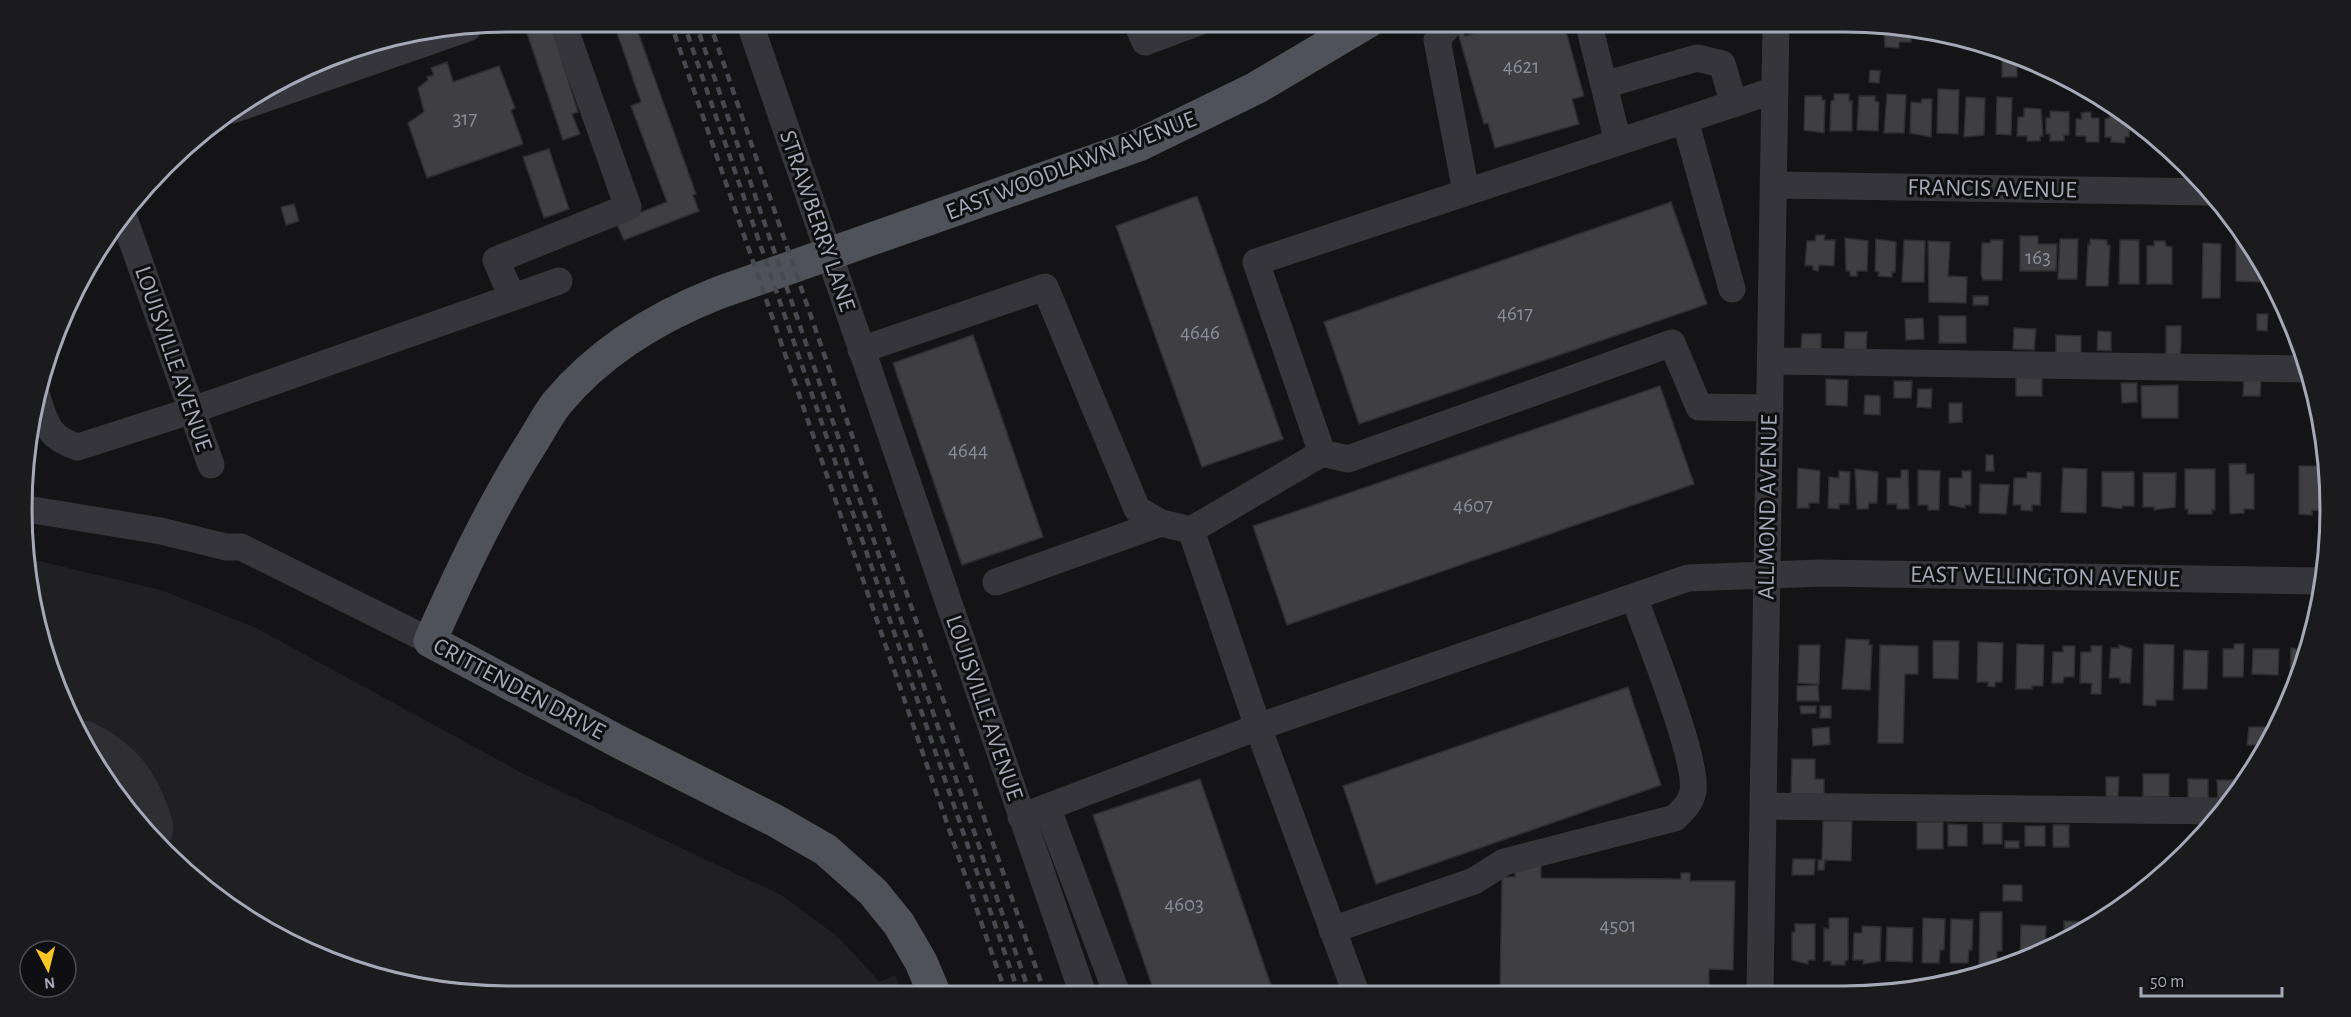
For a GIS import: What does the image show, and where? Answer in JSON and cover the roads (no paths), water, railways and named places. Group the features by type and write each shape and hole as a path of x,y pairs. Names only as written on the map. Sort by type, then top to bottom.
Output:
{"main road":[{"name":"EAST WOODLAWN AVENUE","path":"430,641 508,481 556,404 576,382 629,337 673,312 718,293 1139,145 1256,88 1330,32"},
{"name":"CRITTENDEN DRIVE","path":"430,641 621,743 774,820 826,850 873,892 899,924 921,962 931,986"}],"street":[{"path":"512,297 496,260 628,207 566,32"},
{"name":"STRAWBERRY LANE","path":"753,32 885,422"},
{"path":"1141,32 1145,42 1172,32"},
{"path":"1443,32 1437,39 1466,192"},
{"path":"1591,32 1618,142"},
{"name":"ALLMOND AVENUE","path":"1760,986 1776,32"},
{"path":"264,99 444,36"},
{"path":"1604,85 1697,58 1722,64 1734,104"},
{"path":"1322,453 1256,262 1775,90"},
{"path":"1685,120 1732,289"},
{"name":"FRANCIS AVENUE","path":"1773,185 2199,192"},
{"name":"LOUISVILLE AVENUE","path":"126,224 190,411 211,465"},
{"path":"42,411 50,432 66,443 78,447 190,411 559,281"},
{"path":"861,351 1045,287 1137,509 1161,523 1191,530 1322,453 1348,459 1672,343 1699,407 1770,408"},
{"path":"1771,361 2298,369"},
{"name":"LOUISVILLE AVENUE","path":"885,422 1080,986"},
{"name":"CRITTENDEN DRIVE","path":"32,510 161,531 226,547 241,547 430,641"},
{"path":"996,582 1161,523"},
{"path":"1191,530 1258,727 1353,986"},
{"name":"EAST WELLINGTON AVENUE","path":"1021,817 1258,727 1688,578 1821,573 2313,581"},
{"path":"1332,930 1474,881 1504,862 1675,818 1686,808 1693,791 1688,756 1634,597"},
{"path":"1763,806 2211,811"},
{"path":"1047,807 1114,986"}],"railway":[{"path":"674,32 1003,986"},
{"path":"687,32 1016,986"},
{"path":"699,32 1027,986"},
{"path":"713,32 1042,986"}]}
